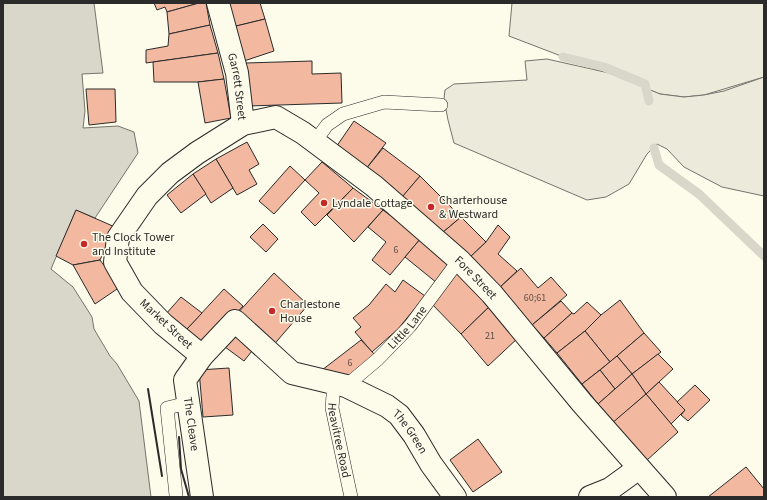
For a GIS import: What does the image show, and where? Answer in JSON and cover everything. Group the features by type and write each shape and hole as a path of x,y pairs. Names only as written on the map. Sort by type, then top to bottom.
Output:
{"street":[{"name":"Garrett Street","path":"147,196 170,173 197,153 244,124 238,73 218,3"},
{"name":"Fore Street","path":"244,124 276,116 374,186 459,260 492,294 639,468 666,497"},
{"name":"Market Street","path":"147,196 118,238 115,262 132,292 163,324 202,356 235,321 292,373 340,385"},
{"name":"The Cleave","path":"202,356 184,380 202,497"},
{"name":"The Green","path":"340,385 386,406 399,415 414,435 431,464 455,497"},
{"path":"590,497 610,489 639,468"}],"lane":[{"path":"314,142 327,125 343,114 384,102 441,105"},
{"name":"Little Lane","path":"340,385 378,359 410,326 459,260"},
{"name":"Heavitree Road","path":"340,385 332,408 351,497"},
{"path":"176,495 167,408 188,403"}],"shaded area":[{"path":"3,3 94,3 103,73 82,74 85,111 83,128 118,126 134,132 138,153 95,218 76,210 51,269 73,287 92,317 94,329 139,401 151,497 3,497"},
{"path":"512,3 764,3 764,77 704,95 684,97 660,94 509,36"},
{"path":"547,59 609,73 660,94 684,97 724,91 764,77 764,196 722,187 684,167 667,149 657,144 647,154 629,184 606,197 587,200 454,143 444,99 445,90 454,84 527,80 525,61"}],"building":[{"path":"154,3 199,3 167,12 165,7 157,10"},
{"path":"199,3 206,3 210,25 169,34 167,12"},
{"path":"220,3 260,3 265,19 228,28"},
{"path":"265,19 274,51 238,63 228,28"},
{"path":"210,25 218,53 146,63 146,50 168,46 169,34"},
{"path":"218,53 224,79 198,82 154,82 153,62"},
{"path":"312,61 312,74 341,73 342,103 248,106 246,63"},
{"path":"224,79 231,118 205,123 198,82"},
{"path":"86,89 115,89 116,122 89,125"},
{"path":"354,121 386,143 362,174 332,153"},
{"path":"247,142 259,164 249,170 257,184 237,195 216,159"},
{"path":"383,148 420,176 399,201 362,174"},
{"path":"216,159 233,188 211,203 193,174"},
{"name":"Lyndale Cottage","path":"322,162 353,188 315,226 301,212 319,193 305,180"},
{"path":"290,166 305,180 274,214 259,201"},
{"path":"193,174 206,194 181,213 167,195"},
{"name":"Charterhouse & Westward","path":"420,176 461,217 442,233 402,197"},
{"path":"353,188 383,210 354,242 327,215"},
{"name":"The Clock Tower and Institute","path":"76,210 115,227 100,260 73,265 56,256"},
{"path":"383,210 421,238 390,275 372,260 386,242 368,227"},
{"path":"461,217 486,242 468,259 442,233"},
{"path":"263,224 278,239 266,252 250,237"},
{"path":"498,225 510,237 498,254 517,271 498,289 468,259 486,242"},
{"path":"421,238 453,262 437,283 405,257"},
{"path":"100,260 120,287 95,304 73,265"},
{"path":"521,268 538,288 551,277 567,295 532,325 498,289"},
{"path":"458,272 491,305 461,334 431,303"},
{"name":"Charlestone House","path":"274,273 308,305 271,348 236,315"},
{"path":"403,280 425,296 398,329 372,352 355,332 361,327 353,318 369,305 386,284 395,292"},
{"path":"224,289 243,306 205,348 186,330"},
{"path":"181,297 202,313 186,330 165,315"},
{"path":"620,300 644,333 610,362 585,331 601,315"},
{"path":"561,301 572,313 544,338 532,325"},
{"path":"587,302 601,315 585,331 557,353 544,338"},
{"path":"491,305 519,337 488,366 461,334"},
{"path":"233,328 256,346 244,361 221,344"},
{"path":"585,331 610,362 582,384 557,353"},
{"path":"644,333 661,352 632,374 617,356"},
{"path":"361,340 376,356 342,384 322,370"},
{"path":"658,354 673,369 646,394 632,374"},
{"path":"617,356 632,374 615,389 600,370"},
{"path":"229,368 233,415 203,417 199,370"},
{"path":"600,370 615,389 598,404 582,384"},
{"path":"632,374 646,394 614,422 598,404"},
{"path":"659,382 685,410 671,424 646,394"},
{"path":"695,385 710,400 688,421 681,415 685,410 677,402"},
{"path":"646,394 678,432 646,461 611,424"},
{"path":"478,439 502,472 473,492 450,460"},
{"path":"746,467 764,489 764,497 708,497"}],"waterway":[{"path":"563,57 604,67 645,84 649,101"},
{"path":"654,148 659,165 699,194 764,256"}],"wall":[{"path":"148,389 162,476"},
{"path":"179,437 181,469 189,497"}],"place":[{"name":"Lyndale Cottage","path":"324,203"},
{"name":"Charterhouse & Westward","path":"431,207"},
{"name":"The Clock Tower and Institute","path":"84,244"},
{"name":"Charlestone House","path":"272,311"}]}
